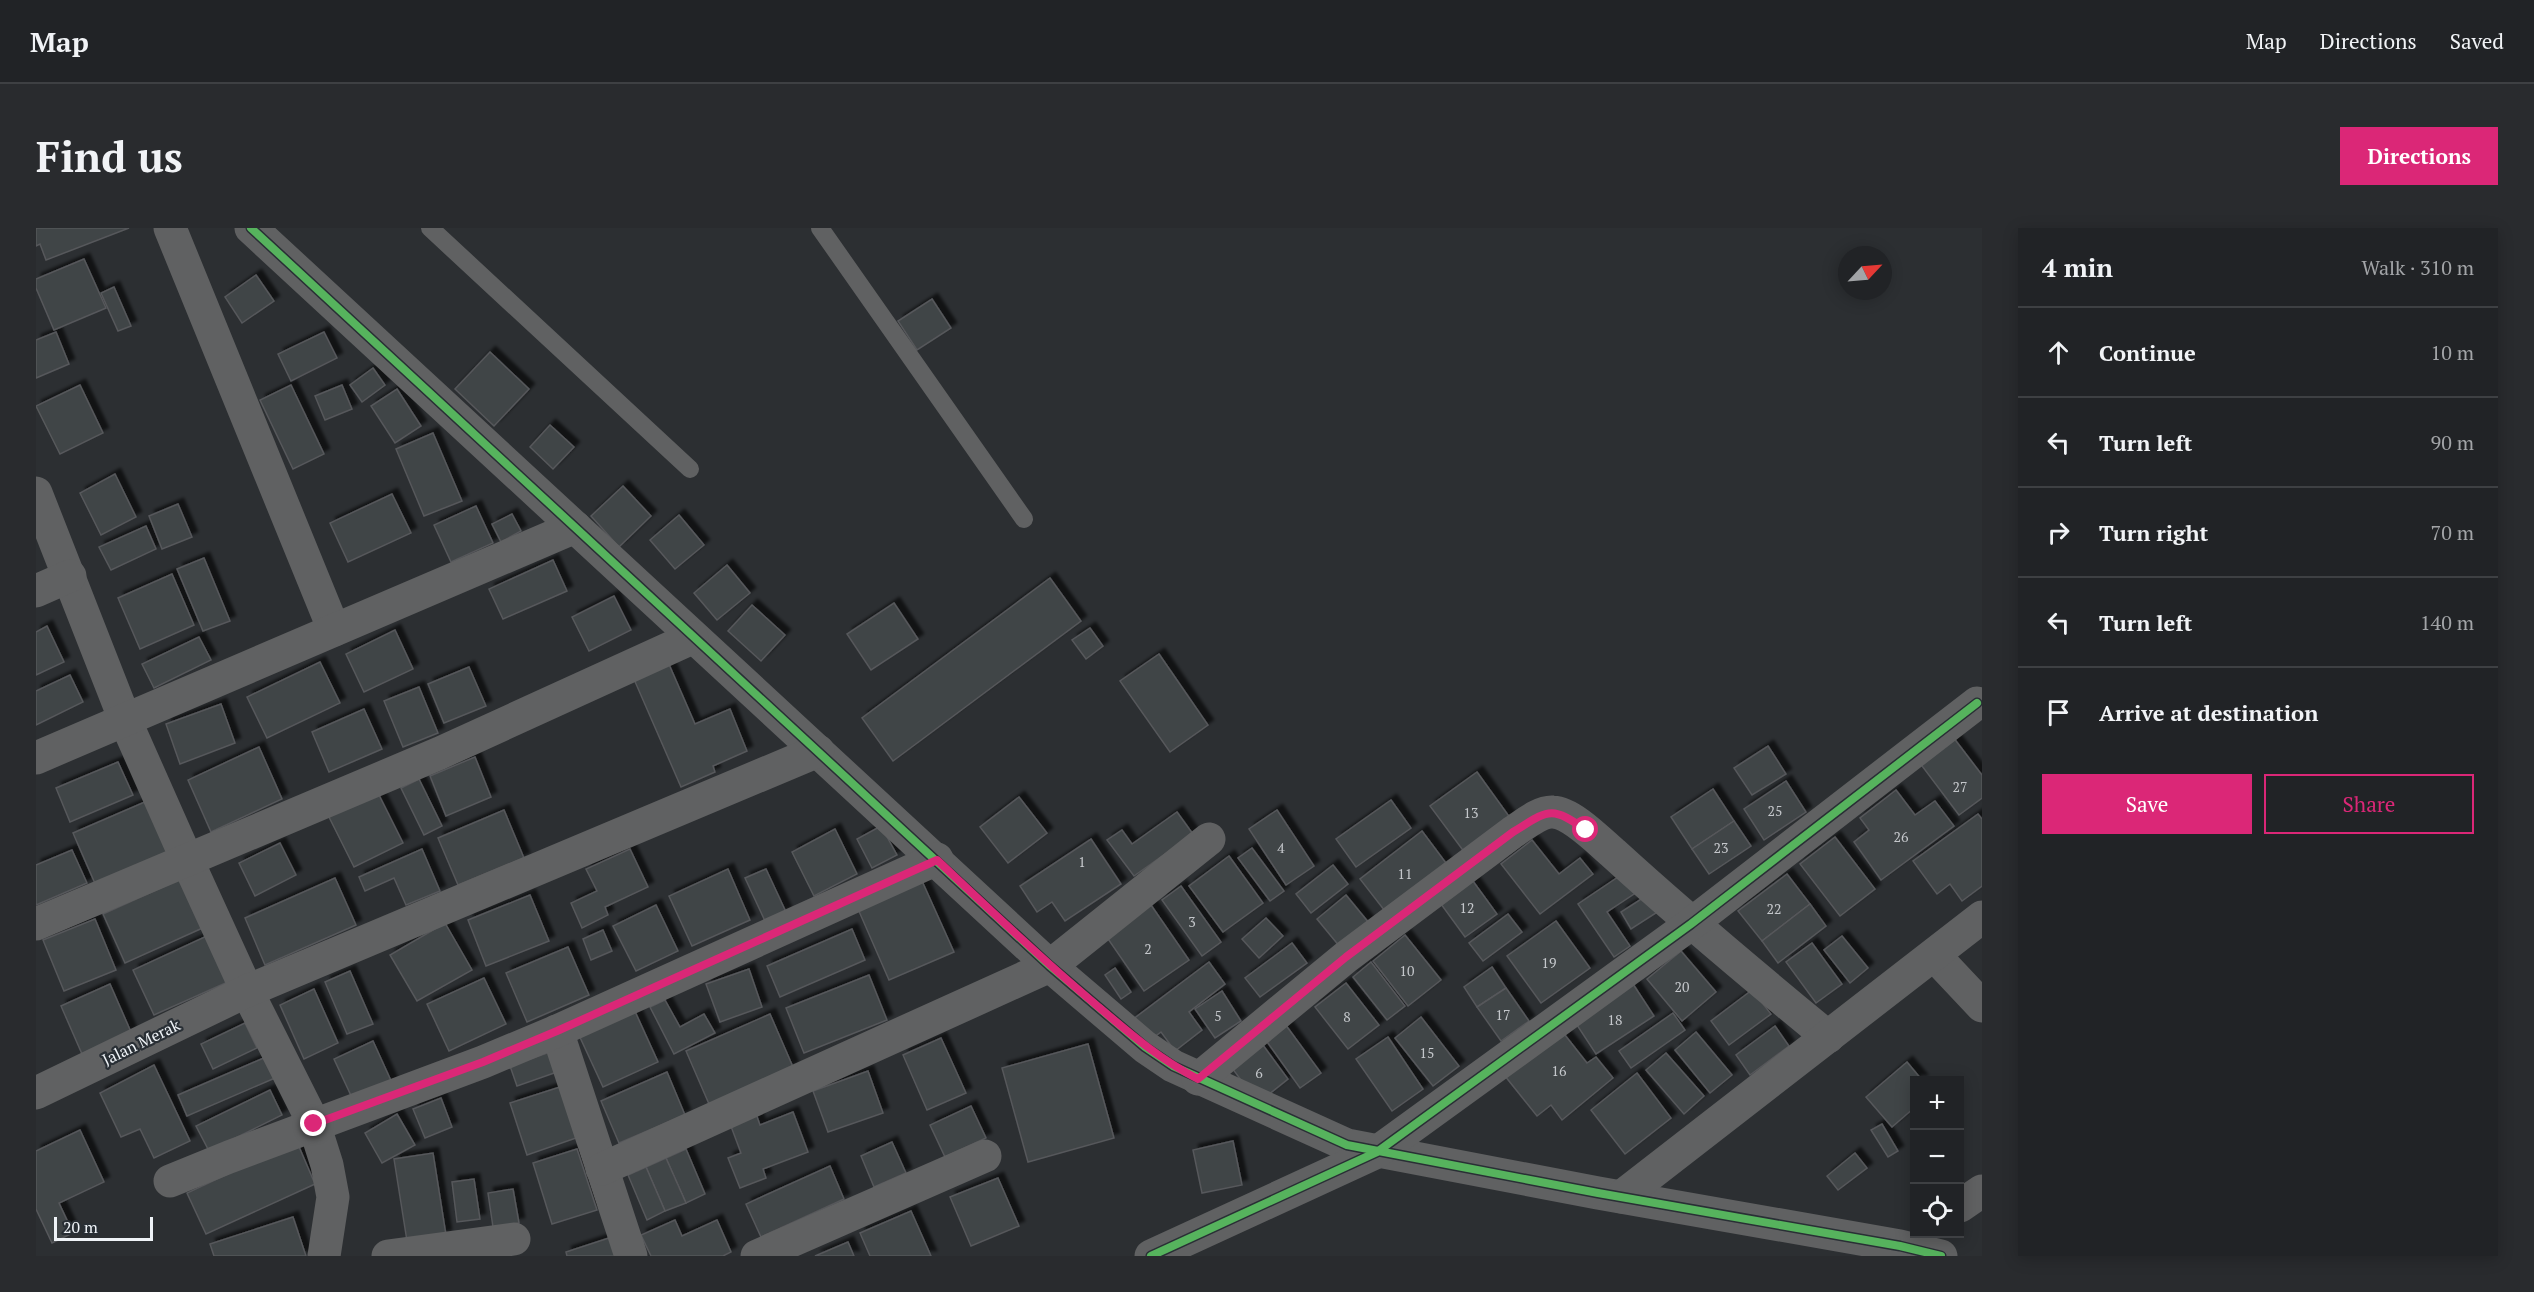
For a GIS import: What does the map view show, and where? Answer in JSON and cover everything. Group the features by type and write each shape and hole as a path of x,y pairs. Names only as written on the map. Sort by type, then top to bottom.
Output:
{"street":[{"path":"170,228 334,630"},
{"path":"251,228 638,584 692,638 819,751 1050,966 1145,1047 1173,1066 1347,1145 1621,1197 1909,1240 1941,1256"},
{"path":"37,496 125,720 247,991 314,1124 327,1165 333,1197 324,1256"},
{"path":"36,758 575,527"},
{"path":"36,591 70,576"},
{"path":"36,924 188,862 440,753 692,638"},
{"path":"1151,1256 1176,1247 1377,1152 1691,924 1977,703"},
{"name":"Jalan Merak","path":"36,1093 247,991 819,751"},
{"path":"1198,1079 1346,957 1513,832 1542,814 1553,812 1563,815 1586,830 1691,924 1828,1037"},
{"path":"602,1169 1050,966 1209,839"},
{"path":"170,1181 314,1124 483,1062 937,860"},
{"path":"1621,1197 1982,917"},
{"path":"1934,955 1982,1006"},
{"path":"557,1031 631,1256"},
{"path":"757,1256 985,1156"},
{"path":"1964,1203 1982,1191"},
{"path":"388,1256 514,1239"}],"lane":[{"path":"430,228 690,469"},
{"path":"820,228 1024,519"}],"building":[{"path":"36,228 129,228 46,260 40,244 36,246"},
{"path":"84,259 106,308 54,330 36,288 36,279"},
{"path":"256,275 274,301 242,323 225,297"},
{"path":"114,287 131,326 118,331 101,293"},
{"path":"932,299 951,328 917,350 898,321"},
{"path":"56,332 69,364 36,378 36,340"},
{"path":"324,332 337,358 291,381 278,354"},
{"path":"490,352 529,389 494,426 455,389"},
{"path":"373,368 385,385 362,402 350,385"},
{"path":"80,385 103,433 60,454 36,406"},
{"path":"291,385 324,454 293,469 260,400"},
{"path":"342,385 352,409 325,420 315,396"},
{"path":"397,389 421,426 395,443 371,406"},
{"path":"550,425 574,447 553,469 530,447"},
{"path":"433,433 462,501 424,516 396,449"},
{"path":"115,474 136,517 101,535 80,493"},
{"path":"623,486 651,516 619,547 591,516"},
{"path":"392,494 411,533 348,562 330,523"},
{"path":"178,504 192,537 162,549 149,516"},
{"path":"476,506 493,543 451,562 434,525"},
{"path":"512,514 521,531 501,542 492,524"},
{"path":"679,515 704,545 675,569 650,540"},
{"path":"146,526 156,549 111,570 99,547"},
{"path":"204,558 230,621 203,631 177,569"},
{"path":"553,560 567,591 503,619 489,589"},
{"path":"727,565 750,593 717,620 694,593"},
{"path":"172,574 194,625 140,649 118,598"},
{"path":"1050,578 1081,621 893,761 862,718"},
{"path":"614,596 631,630 589,651 572,617"},
{"path":"894,603 918,639 871,670 847,634"},
{"path":"752,605 785,635 761,661 728,631"},
{"path":"47,626 64,662 36,675 36,632"},
{"path":"1090,628 1103,646 1086,659 1072,640"},
{"path":"395,630 413,669 364,692 346,654"},
{"path":"199,637 211,660 154,688 142,664"},
{"path":"1159,654 1208,725 1170,752 1120,681"},
{"path":"320,662 340,703 267,738 247,697"},
{"path":"668,662 695,724 730,709 747,751 713,766 715,772 681,787 633,677"},
{"path":"469,667 486,706 444,723 428,684"},
{"path":"70,675 83,702 36,725 36,691"},
{"path":"419,687 438,733 403,747 384,701"},
{"path":"221,704 235,743 180,764 166,724"},
{"path":"364,709 382,749 329,772 312,732"},
{"path":"1953,737 1982,775 1982,798 1959,815 1919,762"},
{"path":"1768,746 1786,774 1752,795 1734,768"},
{"path":"259,747 282,799 211,832 188,780"},
{"path":"475,757 491,797 446,816 430,776"},
{"path":"118,762 133,795 70,822 56,788"},
{"path":"1477,772 1511,819 1465,853 1430,806"},
{"path":"419,779 442,826 424,835 401,788"},
{"path":"1786,781 1806,812 1764,840 1744,809"},
{"path":"376,789 403,843 354,867 327,813"},
{"path":"1713,789 1734,821 1692,849 1671,817"},
{"path":"1896,790 1915,815 1935,801 1954,826 1881,880 1854,842 1869,830 1860,818"},
{"path":"1019,797 1047,833 1008,863 980,827"},
{"path":"1391,800 1411,828 1356,867 1336,839"},
{"path":"147,801 170,856 97,888 73,833"},
{"path":"504,810 524,858 458,885 438,838"},
{"path":"1277,810 1314,866 1286,885 1249,829"},
{"path":"1177,812 1193,834 1134,876 1107,840 1122,830 1132,844"},
{"path":"1978,814 1982,819 1982,886 1962,901 1950,884 1937,894 1913,861"},
{"path":"1734,821 1751,846 1709,874 1692,849"},
{"path":"881,826 897,855 872,868 857,839"},
{"path":"835,829 857,874 814,896 792,852"},
{"path":"1422,831 1449,867 1388,915 1360,879"},
{"path":"1835,837 1875,889 1840,916 1800,864"},
{"path":"1091,839 1121,884 1065,921 1052,902 1037,912 1020,886"},
{"path":"1532,840 1559,874 1580,858 1593,874 1540,914 1501,864"},
{"path":"280,843 296,875 255,896 239,863"},
{"path":"1252,848 1284,891 1270,901 1238,858"},
{"path":"422,849 440,891 406,905 394,878 365,891 359,877"},
{"path":"630,849 648,887 605,907 608,915 582,928 571,903 597,891 586,869"},
{"path":"72,850 87,883 36,905 36,865"},
{"path":"1229,856 1263,903 1223,932 1189,886"},
{"path":"1333,865 1348,884 1311,913 1296,894"},
{"path":"728,869 750,920 692,946 669,896"},
{"path":"766,869 786,912 765,921 745,878"},
{"path":"1624,873 1637,892 1607,912 1630,946 1614,957 1578,904"},
{"path":"1787,874 1810,904 1762,941 1738,911"},
{"path":"185,877 207,926 125,963 103,914"},
{"path":"1470,877 1497,914 1465,937 1438,900"},
{"path":"335,878 356,925 265,965 245,918"},
{"path":"922,881 954,952 889,980 858,909"},
{"path":"1181,886 1221,942 1202,956 1162,900"},
{"path":"1649,894 1659,911 1631,929 1621,912"},
{"path":"530,895 549,941 486,966 468,920"},
{"path":"1346,895 1369,923 1340,947 1317,919"},
{"path":"1810,904 1826,926 1778,963 1762,941"},
{"path":"656,905 678,951 636,971 613,926"},
{"path":"1151,905 1189,960 1144,991 1106,936"},
{"path":"1508,914 1522,932 1483,961 1469,943"},
{"path":"1266,918 1283,936 1259,958 1242,939"},
{"path":"95,919 116,970 64,991 43,940"},
{"path":"1556,921 1590,968 1541,1003 1507,956"},
{"path":"445,923 472,970 417,1001 390,955"},
{"path":"852,929 865,960 780,997 767,966"},
{"path":"603,930 612,951 591,960 583,939"},
{"path":"209,935 230,981 154,1015 133,970"},
{"path":"1405,935 1441,980 1408,1006 1373,961"},
{"path":"1842,936 1868,968 1850,983 1824,950"},
{"path":"1292,943 1307,963 1260,997 1245,978"},
{"path":"1812,943 1842,984 1816,1003 1786,962"},
{"path":"568,947 589,995 527,1022 506,973"},
{"path":"1681,951 1716,992 1682,1021 1647,979"},
{"path":"1209,962 1225,984 1189,1012 1202,1030 1175,1051 1161,1032 1149,1041 1132,1020"},
{"path":"1371,962 1405,1006 1387,1020 1353,977"},
{"path":"1492,967 1506,988 1477,1007 1464,987"},
{"path":"1115,968 1131,992 1121,999 1105,975"},
{"path":"749,969 762,1007 720,1022 706,984"},
{"path":"350,971 373,1024 347,1034 325,982"},
{"path":"869,975 887,1020 804,1053 786,1008"},
{"path":"484,978 506,1024 449,1051 427,1004"},
{"path":"1346,983 1379,1025 1348,1049 1315,1007"},
{"path":"110,984 131,1032 82,1054 61,1006"},
{"path":"1633,984 1654,1016 1596,1054 1575,1022"},
{"path":"1506,988 1529,1021 1501,1041 1477,1007"},
{"path":"314,989 338,1043 304,1059 280,1005"},
{"path":"1752,990 1771,1014 1729,1045 1711,1021"},
{"path":"1222,991 1241,1021 1215,1038 1195,1009"},
{"path":"665,1000 680,1027 704,1014 715,1033 674,1054 650,1007"},
{"path":"633,1007 658,1062 603,1087 578,1033"},
{"path":"1673,1013 1685,1030 1631,1068 1619,1051"},
{"path":"770,1014 793,1067 709,1104 686,1051"},
{"path":"1421,1017 1459,1066 1433,1086 1395,1038"},
{"path":"245,1023 257,1048 213,1069 201,1044"},
{"path":"1285,1024 1321,1073 1300,1088 1265,1039"},
{"path":"1775,1026 1789,1046 1750,1075 1736,1055"},
{"path":"1561,1030 1587,1063 1596,1057 1613,1078 1562,1120 1551,1105 1537,1116 1505,1076"},
{"path":"1696,1032 1732,1075 1710,1093 1675,1050"},
{"path":"1388,1037 1423,1089 1392,1111 1356,1059"},
{"path":"941,1038 966,1093 927,1110 903,1055"},
{"path":"373,1041 393,1085 354,1102 334,1059"},
{"path":"1260,1041 1288,1079 1258,1103 1229,1064"},
{"path":"1088,1044 1114,1138 1028,1162 1002,1068"},
{"path":"550,1052 557,1072 517,1086 510,1066"},
{"path":"1666,1053 1704,1096 1684,1114 1646,1070"},
{"path":"266,1057 275,1078 187,1116 178,1095"},
{"path":"1907,1062 1919,1076 1910,1076 1910,1111 1892,1127 1866,1097"},
{"path":"154,1065 190,1141 154,1158 140,1129 121,1137 100,1093"},
{"path":"868,1071 883,1113 828,1132 813,1091"},
{"path":"667,1072 685,1115 619,1143 601,1101"},
{"path":"1637,1073 1671,1118 1625,1154 1591,1110"},
{"path":"560,1087 576,1138 527,1155 510,1103"},
{"path":"270,1090 282,1115 209,1151 196,1126"},
{"path":"441,1098 452,1127 425,1138 413,1109"},
{"path":"971,1106 986,1138 945,1157 930,1125"},
{"path":"755,1111 760,1125 793,1112 808,1152 763,1169 766,1178 740,1188 728,1158 741,1153 729,1121"},
{"path":"397,1114 415,1145 382,1163 365,1133"},
{"path":"1882,1124 1898,1151 1888,1157 1871,1130"},
{"path":"80,1130 104,1182 59,1203 73,1233 52,1243 36,1209 36,1151"},
{"path":"1233,1141 1242,1185 1202,1193 1193,1150"},
{"path":"297,1142 315,1184 206,1234 187,1193"},
{"path":"892,1142 906,1173 874,1187 861,1156"},
{"path":"577,1149 597,1210 552,1224 533,1163"},
{"path":"686,1149 705,1194 686,1203 666,1158"},
{"path":"433,1153 446,1235 407,1241 394,1159"},
{"path":"1855,1153 1867,1168 1838,1190 1827,1176"},
{"path":"666,1158 686,1203 665,1211 646,1167"},
{"path":"830,1166 844,1199 761,1237 746,1204"},
{"path":"646,1167 665,1211 647,1220 628,1175"},
{"path":"998,1178 1019,1226 971,1246 950,1197"},
{"path":"474,1179 480,1219 457,1222 452,1182"},
{"path":"513,1189 519,1223 493,1227 488,1193"},
{"path":"911,1211 931,1256 870,1256 860,1233"},
{"path":"293,1217 306,1256 214,1256 210,1244"},
{"path":"675,1220 682,1236 717,1220 731,1252 723,1256 651,1256 641,1235"},
{"path":"612,1237 618,1256 567,1256 566,1252"},
{"path":"848,1242 854,1256 815,1256"}],"cycle path":[{"path":"251,228 1050,966 1145,1047 1173,1066 1347,1145 1598,1193 1900,1246 1941,1256"},
{"path":"1151,1256 1377,1152 1691,924 1977,703"}],"route":[{"path":"314,1124 483,1062 557,1031 937,860 1050,966 1145,1047 1198,1079 1346,957 1513,832 1542,814 1553,812 1563,815 1586,830"}]}
